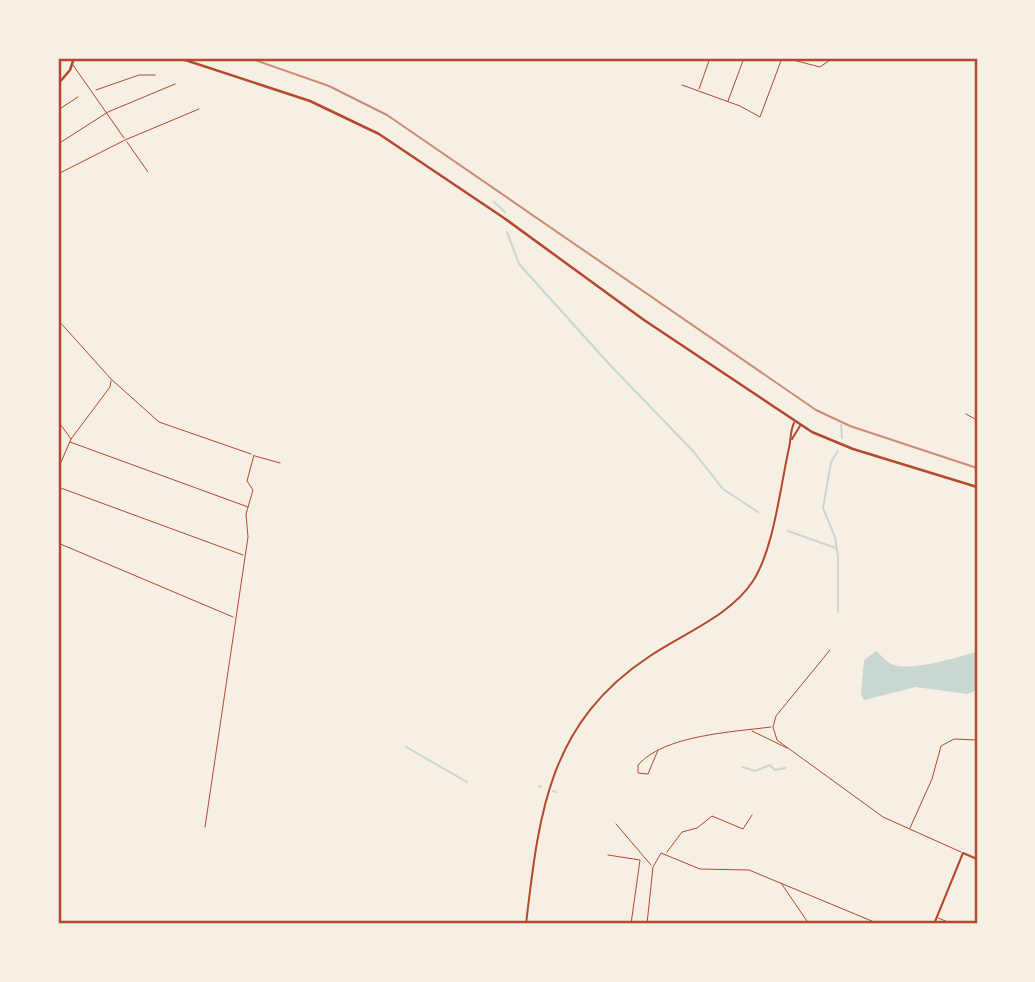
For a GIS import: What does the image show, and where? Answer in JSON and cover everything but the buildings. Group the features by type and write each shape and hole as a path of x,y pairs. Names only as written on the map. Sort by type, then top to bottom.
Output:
{"main road":[{"path":"58,84 73,64 74,58"},
{"path":"179,58 310,101 379,134 801,425 838,444 977,488"}],"street":[{"path":"698,91 710,58"},
{"path":"728,101 744,58"},
{"path":"682,85 761,116 782,58"},
{"path":"785,58 820,67 833,58"},
{"path":"73,64 148,172"},
{"path":"94,91 139,75 155,75"},
{"path":"58,144 108,112 175,84"},
{"path":"58,110 78,97"},
{"path":"58,174 125,140 200,109"},
{"path":"58,320 111,379 165,426 280,463"},
{"path":"58,469 70,441 110,387 111,379"},
{"path":"966,414 977,420"},
{"path":"58,421 70,441 248,507"},
{"path":"526,924 542,808 567,745 588,713 621,678 650,655 725,609 752,582 764,555 794,421"},
{"path":"790,443 801,425"},
{"path":"205,827 245,556 248,507 253,490 247,481 254,455"},
{"path":"58,487 245,556"},
{"path":"58,543 235,618"},
{"path":"830,650 777,714 773,727 777,740 868,807 909,830 977,859"},
{"path":"658,750 648,774 638,773 640,763 658,750 690,740 773,727"},
{"path":"749,730 787,748"},
{"path":"909,830 932,779 939,750 950,740 977,740"},
{"path":"666,854 682,832 697,828 712,816 743,829 752,815"},
{"path":"615,824 653,867"},
{"path":"934,924 963,853"},
{"path":"647,924 653,867 657,855 666,854 696,867 747,869 878,924"},
{"path":"608,855 640,860 631,924"},
{"path":"781,883 809,924"},
{"path":"936,917 953,924"}],"shaded area":[{"path":"876,651 889,663 902,666 936,663 977,652 977,690 967,694 916,687 864,700 861,694 864,660"}],"waterway":[{"path":"494,202 505,212"},
{"path":"507,232 519,264 610,365 693,451 723,489 758,512"},
{"path":"841,425 842,438"},
{"path":"838,451 831,462 823,508 835,537 838,557 838,612"},
{"path":"788,531 836,548"},
{"path":"406,747 467,782"},
{"path":"742,767 755,771 770,765 775,770 785,768"}],"railway":[{"path":"249,58 329,86 387,115 816,410 850,426 977,468"}]}
